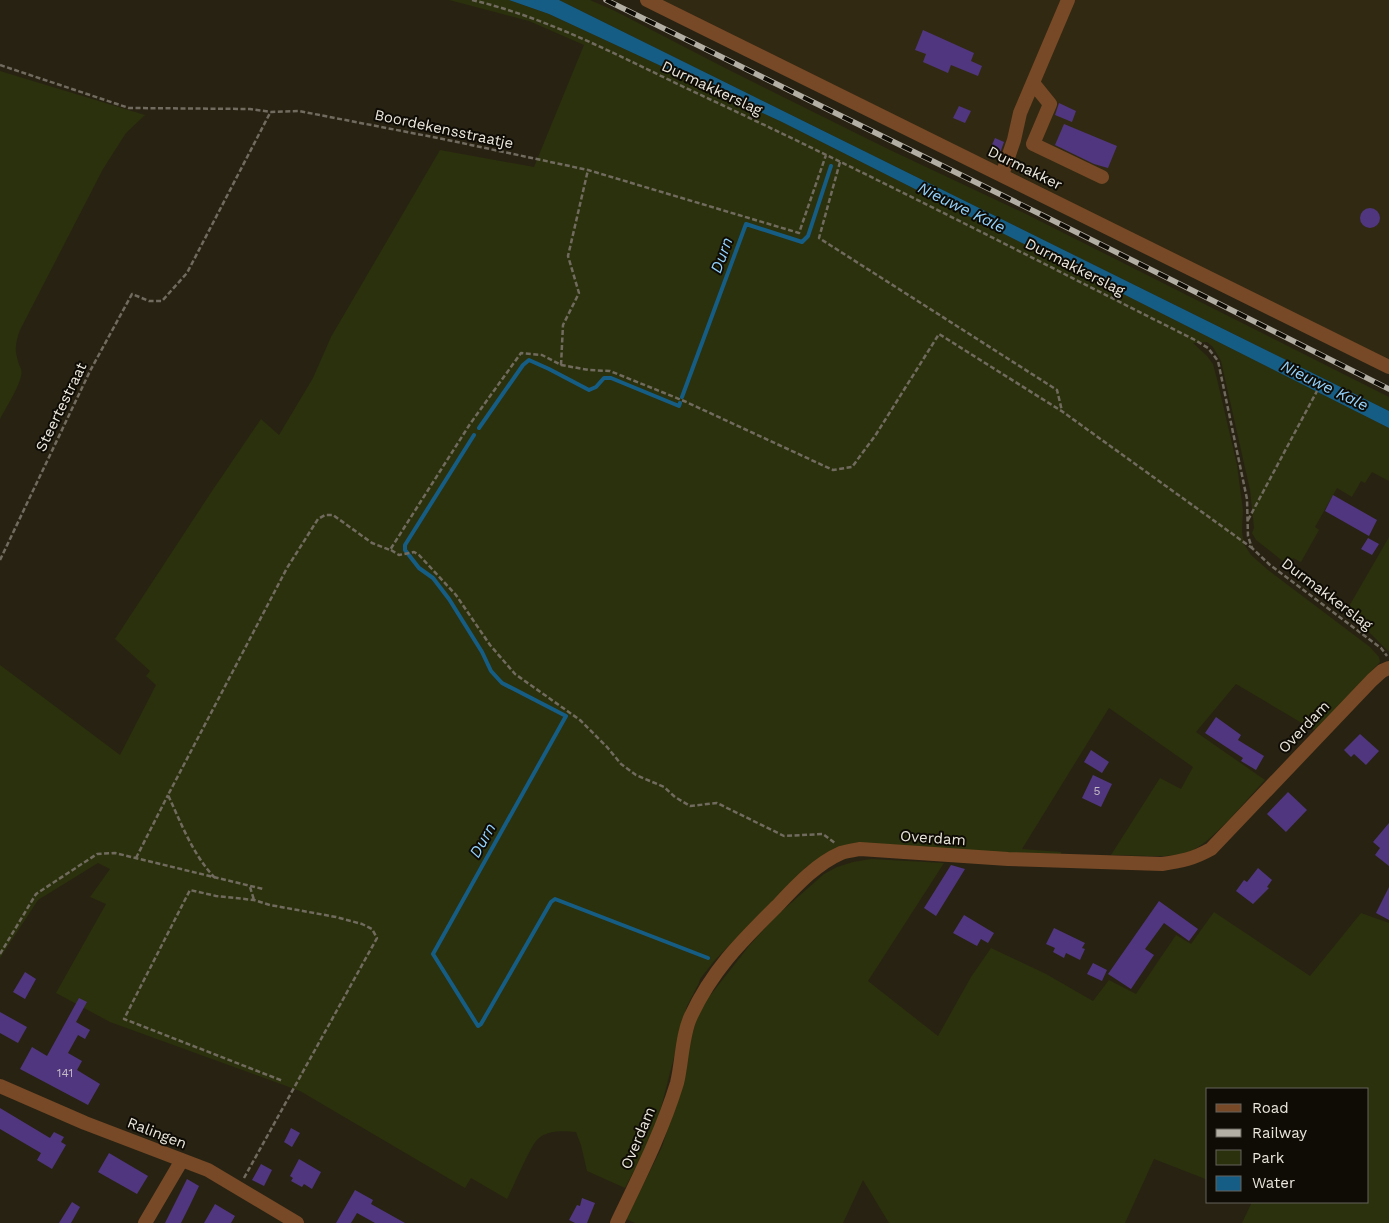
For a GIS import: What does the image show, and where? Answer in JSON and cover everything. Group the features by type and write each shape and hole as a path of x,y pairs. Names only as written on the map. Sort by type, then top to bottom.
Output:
{"street":[{"name":"Durmakker","path":"647,0 1389,367"},
{"path":"1002,175 1014,140 1020,113 1068,0"},
{"path":"1033,83 1050,104 1032,144 1102,177"},
{"name":"Overdam","path":"617,1223 656,1143 677,1082 690,1019 706,987 722,962 803,879 825,862 842,853 860,849 1008,859 1162,864 1186,861 1211,849 1372,680 1382,671 1389,668"},
{"name":"Ralingen","path":"0,1086 84,1123 208,1170 297,1223"},
{"path":"145,1223 182,1160"}],"path":[{"name":"Durmakkerslag","path":"472,0 500,7 546,23 826,155 1208,348 1218,361 1247,499 1248,536 1252,548 1270,565 1381,648 1389,660"},
{"name":"Boordekensstraatje","path":"0,64 129,108 299,111 443,139 588,170 799,233 826,155"},
{"name":"Steertestraat","path":"0,560 90,371 132,294 149,302 162,301 187,273 271,112"},
{"path":"840,162 819,238 1057,390 1063,412"},
{"path":"561,365 563,325 579,293 568,256 588,170"},
{"path":"390,550 465,431 521,353 542,355 561,365 589,370 610,371 684,401 833,470 852,467 875,436 939,334 1063,412 1252,548"},
{"path":"1248,521 1317,390"},
{"path":"136,858 287,568 318,519 325,515 333,515 372,542 399,555 414,552 419,555 456,595 490,645 515,674 580,720 621,764 636,775 664,786 675,797 690,806 717,803 784,836 823,834 833,840 842,853"},
{"path":"168,795 185,833 206,869 215,878"},
{"path":"0,954 36,894 97,854 115,852 263,889"},
{"path":"250,887 254,900"},
{"path":"238,1189 377,938 372,929 362,924 336,917 270,905 254,900 216,896 190,890 124,1019 283,1081"}],"shaded area":[{"path":"663,0 1389,0 1389,361 1123,229"}],"green space":[{"path":"449,0 509,0 549,14 782,122 1389,428 1389,481 1372,472 1365,483 1361,481 1352,497 1337,488 1315,527 1319,530 1301,562 1293,558 1289,566 1256,540 1252,533 1254,528 1250,490 1221,361 1213,347 1207,342 1193,343 1213,364 1217,379 1237,465 1243,510 1242,532 1244,544 1251,555 1268,570 1370,647 1379,657 1380,662 1316,730 1236,684 1196,732 1265,780 1208,840 1189,852 1162,856 1111,855 1160,778 1181,789 1193,767 1109,708 1022,849 1061,852 1061,855 842,853 806,867 715,960 700,979 687,1006 660,1112 645,1150 625,1188 587,1171 576,1132 561,1131 546,1134 538,1139 527,1157 507,1199 471,1178 465,1188 300,1091 110,1022 56,993 106,904 90,897 110,869 98,863 38,900 0,958 0,665 120,755 156,685 146,676 150,671 115,639 261,419 279,435 313,378 331,337 440,150 534,167 584,45 529,21"},
{"path":"559,0 590,0 615,11 890,150 1024,213 1389,397 1389,411"},
{"path":"0,71 145,115 126,133 103,169 20,330 16,349 21,370 20,381 0,419"},
{"path":"1389,537 1389,652 1348,608"},
{"path":"871,859 944,863 868,981 938,1036 971,977 991,948 1046,974 1093,1001 1109,980 1136,994 1176,935 1191,944 1214,912 1310,976 1361,913 1389,923 1389,1223 1242,1223 1252,1203 1369,1203 1369,1088 1206,1088 1206,1179 1154,1159 1125,1223 889,1223 863,1180 843,1223 635,1223 626,1219 662,1147 682,1083 692,1034 700,1010 749,946 774,918 824,874 853,862"}],"water":[{"name":"Nieuwe Kale","path":"509,0 559,0 1389,411 1389,428 782,122 549,14"}],"building":[{"path":"923,30 974,53 971,61 982,66 978,76 951,65 948,73 923,62 926,54 915,50"},
{"path":"1059,103 1076,111 1072,122 1055,115"},
{"path":"959,106 971,111 965,123 953,118"},
{"path":"1064,124 1117,146 1108,168 1094,164 1055,145"},
{"path":"995,138 1004,142 1000,153 990,149"},
{"path":"1366,208 1374,208 1380,214 1380,222 1374,228 1366,228 1360,222 1360,214"},
{"path":"1333,495 1377,520 1369,536 1325,511"},
{"path":"1368,538 1379,544 1372,555 1361,549"},
{"path":"1216,717 1241,735 1238,740 1264,756 1256,770 1241,761 1243,758 1205,733"},
{"path":"1360,734 1379,751 1366,765 1354,754 1351,757 1344,750"},
{"path":"1091,750 1109,762 1102,773 1084,762"},
{"path":"1093,775 1112,784 1101,807 1082,798"},
{"path":"1288,792 1307,810 1286,832 1267,814"},
{"path":"1389,823 1389,866 1375,855 1380,848 1373,842"},
{"path":"951,865 965,869 936,916 924,908"},
{"path":"1258,868 1272,880 1267,887 1269,888 1253,904 1236,891 1244,880 1247,882"},
{"path":"1389,887 1389,920 1376,913"},
{"path":"1159,901 1198,929 1189,941 1164,923 1145,949 1154,955 1131,989 1108,974"},
{"path":"964,915 994,933 988,943 981,939 977,946 953,933"},
{"path":"1054,928 1085,943 1082,948 1085,949 1080,960 1066,953 1064,958 1053,952 1055,948 1046,944"},
{"path":"1093,963 1107,970 1102,981 1087,974"},
{"path":"25,972 36,979 25,999 13,992"},
{"path":"79,998 87,1002 76,1022 90,1030 85,1039 78,1035 68,1053 82,1061 77,1070 100,1084 88,1105 20,1069 32,1047 47,1056"},
{"path":"0,1012 27,1027 18,1043 0,1033"},
{"path":"0,1108 50,1138 54,1132 64,1137 61,1142 66,1145 52,1169 37,1160 41,1153 0,1129"},
{"path":"291,1128 300,1133 292,1147 284,1142"},
{"path":"109,1153 148,1176 137,1194 98,1172"},
{"path":"299,1159 321,1172 312,1189 304,1184 302,1187 291,1181 293,1178 290,1176"},
{"path":"261,1164 272,1170 264,1186 252,1180"},
{"path":"187,1179 199,1186 181,1223 165,1223"},
{"path":"355,1190 373,1200 371,1204 405,1223 375,1223 357,1213 351,1223 336,1223"},
{"path":"582,1198 595,1203 587,1223 575,1223 569,1220 577,1205 580,1206"},
{"path":"72,1202 80,1207 71,1223 59,1223"},
{"path":"215,1204 235,1216 231,1223 204,1223"}],"waterway":[{"name":"Durn","path":"682,397 746,224 802,242 808,236 831,166"},
{"name":"Durn","path":"479,428 523,365 529,360 589,390 596,387 604,378 611,378 679,406 680,403"},
{"name":"Durn","path":"474,435 405,545 405,550 419,568 433,578 449,599 482,652 491,671 502,683 566,716 433,954 478,1026 481,1024 551,902 555,899 708,958"}],"railway":[{"path":"606,0 1389,389"}]}
